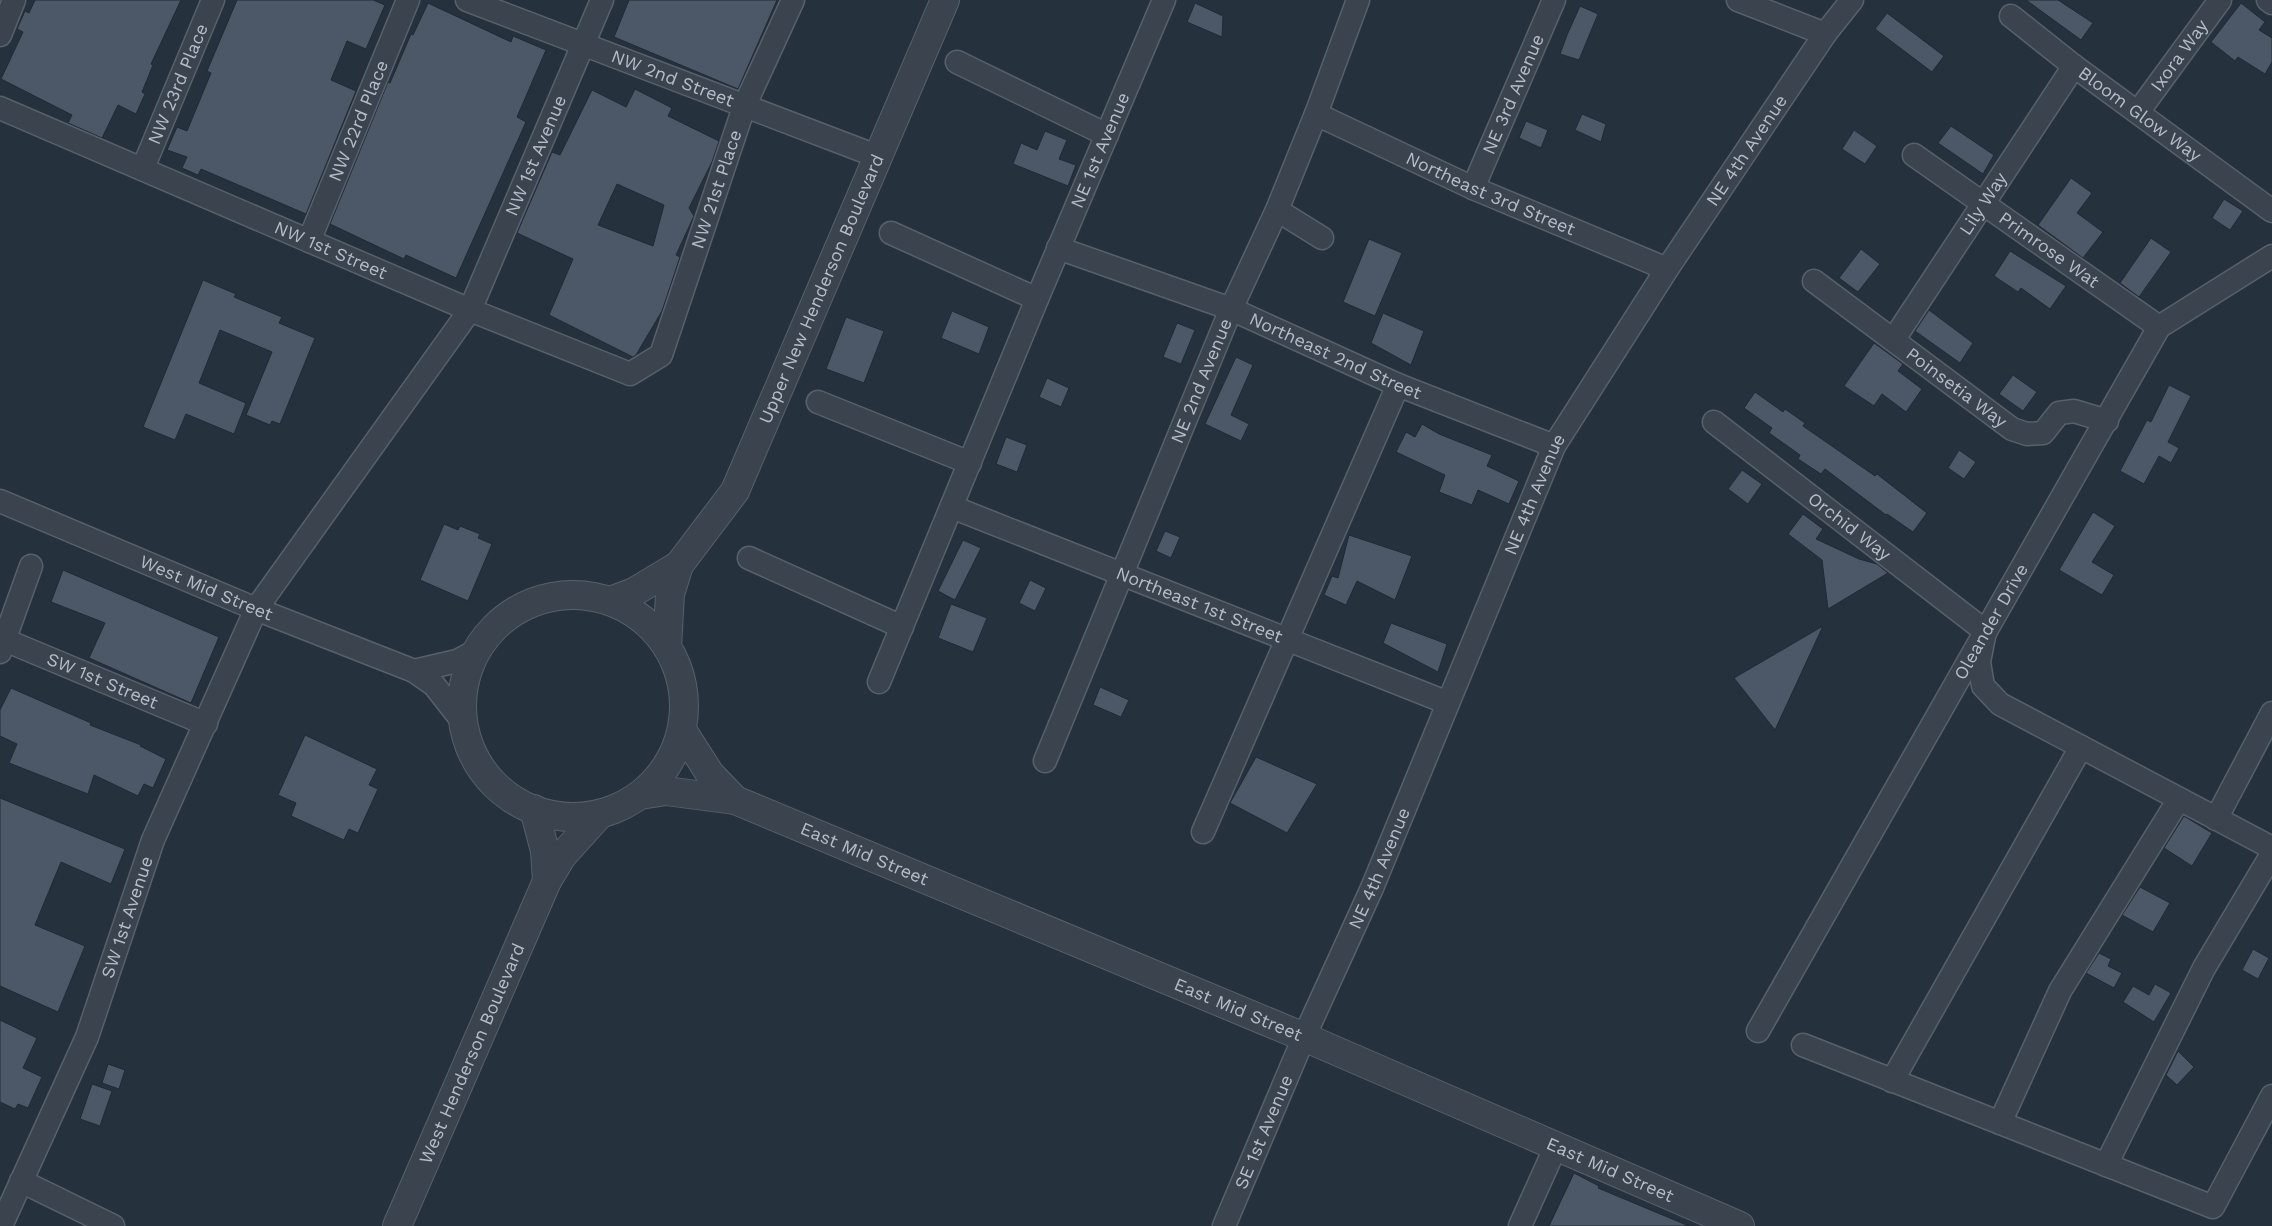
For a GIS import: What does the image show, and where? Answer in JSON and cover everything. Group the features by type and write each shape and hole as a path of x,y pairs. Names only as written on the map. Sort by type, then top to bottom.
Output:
{"street":[{"path":"0,35 14,0"},
{"name":"NW 23rd Place","path":"143,168 213,0"},
{"name":"NW 22rd Place","path":"308,241 408,0"},
{"name":"NW 2nd Street","path":"467,0 879,157"},
{"name":"NW 1st Avenue","path":"256,609 470,310 602,0"},
{"name":"NW 21st Place","path":"661,355 744,107 792,0"},
{"name":"Upper New Henderson Boulevard","path":"668,647 670,594 679,565 735,491 945,0"},
{"name":"NE 1st Avenue","path":"879,682 1058,248 1164,0"},
{"name":"NE 2nd Avenue","path":"1046,760 1231,309 1276,210 1316,114 1358,0"},
{"name":"NE 3rd Avenue","path":"1473,188 1554,0"},
{"name":"NE 4th Avenue","path":"1304,1037 1372,888 1554,446 1667,269 1826,34 1852,0"},
{"name":"Ixora Way","path":"2138,112 2220,0"},
{"path":"2268,0 2272,3"},
{"path":"1750,2 1826,34"},
{"name":"Bloom Glow Way","path":"2011,16 2074,66 2272,210"},
{"path":"957,62 1107,134"},
{"name":"Lily Way","path":"1894,340 2074,66"},
{"name":"NW 1st Street","path":"0,108 470,310 630,374 661,355"},
{"name":"Northeast 3rd Street","path":"1316,114 1473,188 1667,269"},
{"name":"Primrose Wat","path":"1914,155 2159,327"},
{"path":"1276,210 1322,238"},
{"path":"891,233 1037,299"},
{"name":"Northeast 2nd Street","path":"1058,248 1231,309 1398,386 1554,446"},
{"name":"Oleander Drive","path":"1758,1031 1941,713 1985,631 2107,421 2159,327 2272,256"},
{"name":"Poinsetia Way","path":"1814,281 2012,429 2027,434 2043,433 2059,413 2074,411 2107,421"},
{"path":"1203,832 1398,386"},
{"path":"818,402 970,463"},
{"name":"Orchid Way","path":"1714,422 1985,631"},
{"name":"West Mid Street","path":"0,501 256,609 414,672 434,685 463,722"},
{"name":"Northeast 1st Street","path":"952,507 1448,703"},
{"path":"749,558 902,627"},
{"name":"Upper New Henderson Boulevard","path":"610,601 634,592 679,565"},
{"path":"2,644 31,566"},
{"path":"579,594 610,601 632,612 652,627 668,647 679,673 684,701 682,730 673,755 664,770 640,795 621,807 600,814 568,817 534,809 510,797 488,777 472,751 463,722 462,698 465,682 476,651 494,626 519,608 548,597 579,594"},
{"name":"SW 1st Avenue","path":"1,1226 87,1037 153,840 256,609"},
{"path":"1985,631 1980,662 1983,686 2000,704 2272,848"},
{"name":"SW 1st Street","path":"2,644 206,724"},
{"path":"414,672 457,661 476,651"},
{"path":"2216,819 2272,713"},
{"name":"East Mid Street","path":"682,730 710,774 735,800"},
{"path":"1892,1081 2081,747"},
{"name":"East Mid Street","path":"640,795 666,791 735,800 1304,1037 1740,1226"},
{"path":"2000,1123 2060,991 2179,799"},
{"name":"West Henderson Boulevard","path":"534,809 545,851 547,882"},
{"name":"West Henderson Boulevard","path":"397,1226 547,882 562,856 600,814"},
{"path":"2106,1165 2204,968 2272,854"},
{"name":"SE 1st Avenue","path":"1224,1226 1304,1037"},
{"path":"1803,1046 2213,1207 2272,1096"},
{"path":"1520,1226 1556,1146"},
{"path":"21,1181 113,1226"}],"building":[{"path":"35,0 181,0 151,64 153,65 142,92 145,94 136,114 118,105 102,138 68,123 72,115 1,79 23,32 17,29 25,11 29,13"},
{"path":"237,0 373,0 385,5 366,49 347,41 331,80 356,91 306,214 201,169 198,175 182,168 187,157 167,150 177,127 187,131 211,73 207,71"},
{"path":"629,0 777,0 738,89 614,37"},
{"path":"2026,0 2058,0 2093,23 2081,40"},
{"path":"428,3 511,42 513,36 546,50 517,117 526,122 456,278 406,255 404,259 330,224 388,82 390,83 411,34 413,35"},
{"path":"1195,3 1223,16 1222,37 1187,22"},
{"path":"2241,3 2265,22 2259,30 2272,38 2272,62 2265,74 2238,57 2235,61 2211,42"},
{"path":"1580,6 1598,14 1579,60 1560,54"},
{"path":"1887,13 1944,56 1932,72 1875,29"},
{"path":"635,89 672,108 668,116 719,141 712,162 689,208 694,216 676,255 680,257 662,311 633,357 549,315 573,259 517,233 552,152 560,155 592,90 626,107","holes":["617,184 664,205 653,246 598,225"]},
{"path":"1582,114 1606,124 1601,142 1575,130"},
{"path":"1526,121 1548,130 1541,148 1519,138"},
{"path":"1951,126 1994,155 1983,174 1938,143"},
{"path":"1854,130 1877,146 1865,164 1842,149"},
{"path":"1045,131 1067,140 1059,159 1076,165 1068,186 1013,164 1021,143 1037,150"},
{"path":"2071,178 2092,193 2077,213 2103,232 2083,258 2038,225"},
{"path":"2224,199 2243,211 2230,230 2212,218"},
{"path":"2151,238 2171,252 2139,297 2120,283"},
{"path":"1369,239 1402,253 1375,316 1343,302"},
{"path":"1861,249 1880,264 1858,292 1839,278"},
{"path":"2010,251 2066,286 2050,309 2021,288 2018,292 1994,276"},
{"path":"203,280 236,294 234,297 282,317 279,323 315,338 280,424 272,421 270,425 246,415 272,352 220,330 199,383 246,403 234,434 186,414 175,440 143,427"},
{"path":"1929,310 1973,343 1960,363 1915,331"},
{"path":"952,311 989,327 979,354 941,338"},
{"path":"1383,313 1424,331 1411,365 1371,343"},
{"path":"846,317 884,331 864,383 826,369"},
{"path":"1177,323 1195,330 1181,364 1163,357"},
{"path":"1874,343 1903,364 1898,371 1922,389 1906,412 1882,394 1874,406 1844,386"},
{"path":"1236,357 1253,365 1231,415 1249,424 1241,441 1205,424"},
{"path":"2013,375 2037,392 2023,411 1999,394"},
{"path":"1047,378 1069,388 1061,407 1039,397"},
{"path":"2169,385 2191,396 2168,442 2179,448 2171,463 2159,456 2144,484 2120,471 2147,420 2151,422"},
{"path":"1755,392 1783,412 1785,409 1805,423 1803,426 1875,476 1877,474 1927,513 1913,532 1886,515 1825,469 1821,474 1798,459 1800,455 1769,433 1772,428 1744,408"},
{"path":"1422,424 1439,434 1492,455 1487,466 1519,481 1509,504 1478,490 1472,505 1439,492 1445,475 1396,452 1406,432 1415,437"},
{"path":"1006,437 1027,445 1017,472 996,464"},
{"path":"1959,450 1976,462 1964,479 1948,468"},
{"path":"1742,470 1762,484 1748,504 1728,489"},
{"path":"2093,512 2115,526 2092,562 2114,575 2102,595 2059,570"},
{"path":"1803,514 1823,529 1816,539 1859,559 1877,564 1888,573 1828,609 1822,560 1788,534"},
{"path":"444,524 458,530 460,526 480,534 478,538 492,544 468,601 420,580"},
{"path":"1165,531 1180,537 1171,558 1156,551"},
{"path":"1349,535 1412,556 1395,600 1357,581 1346,605 1324,595 1332,576 1338,578"},
{"path":"963,540 981,548 955,600 938,591"},
{"path":"63,570 219,637 191,703 89,658 105,623 51,602"},
{"path":"1030,580 1046,588 1035,611 1019,603"},
{"path":"951,604 987,618 973,652 938,638"},
{"path":"1391,623 1447,644 1438,672 1383,643"},
{"path":"1823,626 1775,730 1734,678"},
{"path":"1100,687 1129,700 1121,717 1093,705"},
{"path":"11,688 91,723 90,725 141,745 166,759 153,788 144,784 138,796 94,775 88,794 9,763 17,744 0,736 0,710"},
{"path":"305,735 377,769 369,785 378,789 358,833 349,829 344,840 291,816 296,803 278,795"},
{"path":"1256,757 1317,784 1287,833 1230,803"},
{"path":"0,798 125,849 111,884 61,862 35,925 85,946 58,1012 0,986"},
{"path":"2184,816 2212,833 2192,866 2164,848"},
{"path":"2140,887 2170,903 2153,932 2122,915"},
{"path":"2253,949 2269,958 2258,979 2242,970"},
{"path":"2099,953 2111,959 2108,966 2122,973 2114,988 2086,973"},
{"path":"2155,984 2171,993 2154,1022 2123,1002 2133,986 2149,995"},
{"path":"0,1020 37,1038 23,1068 42,1077 28,1108 18,1104 15,1109 0,1102"},
{"path":"2178,1051 2194,1067 2177,1085 2166,1075"},
{"path":"108,1064 125,1070 119,1089 102,1083"},
{"path":"92,1084 112,1091 100,1126 80,1119"},
{"path":"1574,1173 1599,1186 1598,1188 1689,1226 1549,1226"}]}
